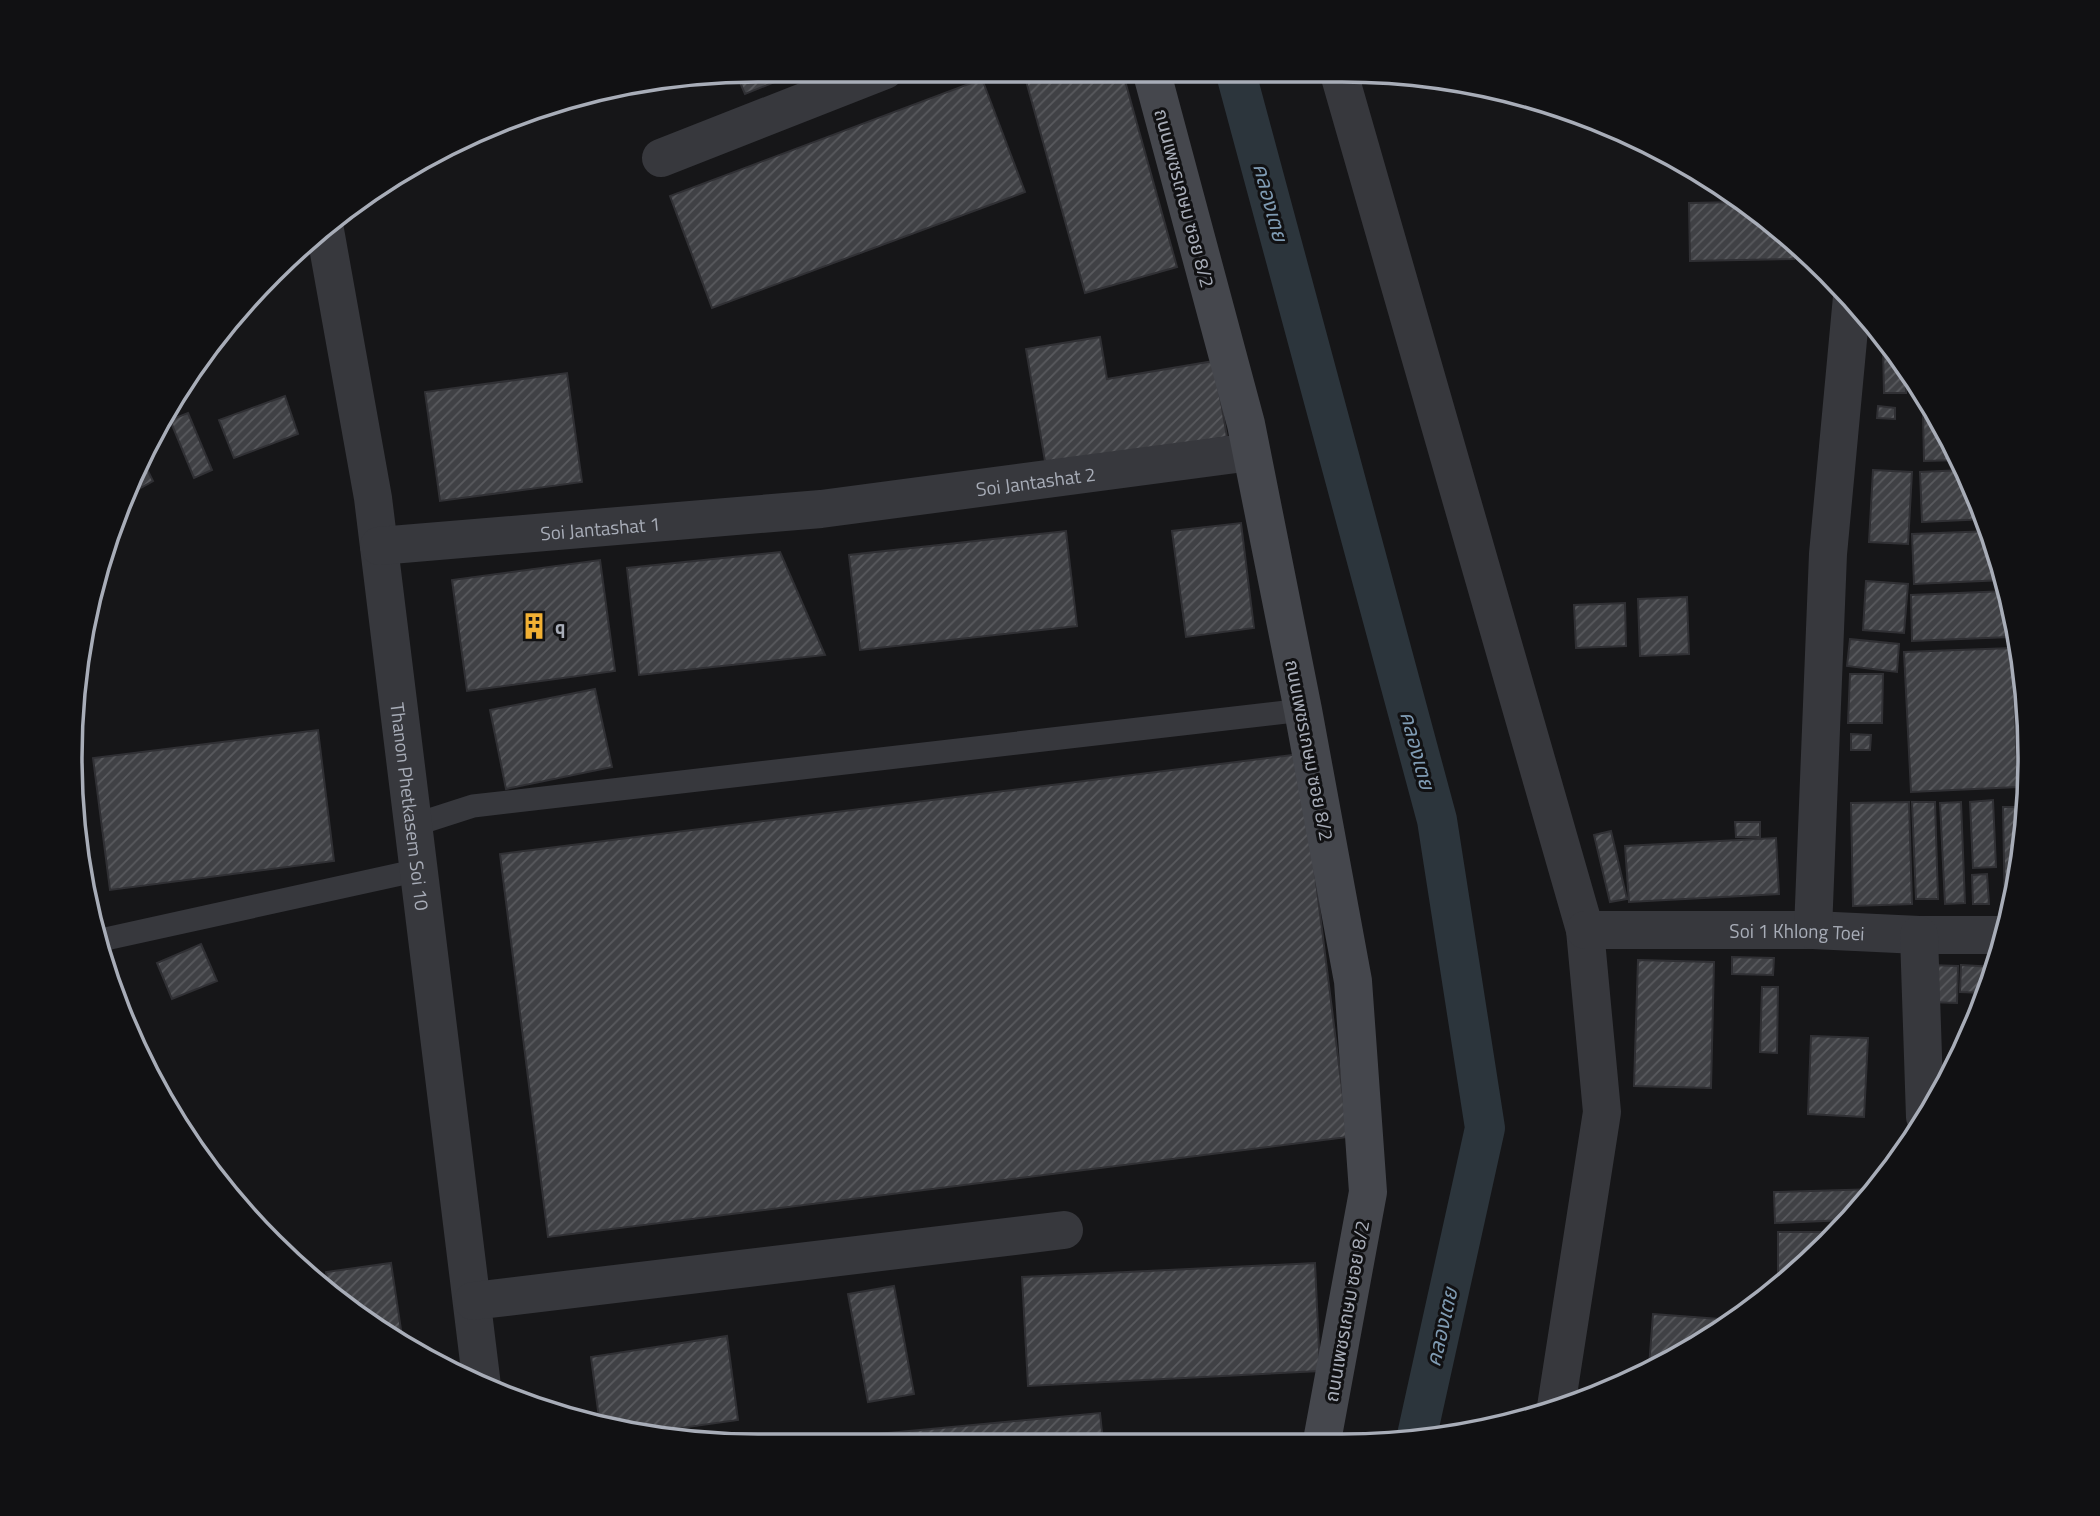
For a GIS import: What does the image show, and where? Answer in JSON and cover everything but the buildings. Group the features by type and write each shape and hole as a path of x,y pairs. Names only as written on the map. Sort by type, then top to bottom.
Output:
{"street":[{"path":"661,158 854,82"},
{"name":"ถนนเพชรเกษม ซอย 8/2","path":"1154,82 1246,424 1353,981 1367,1192 1323,1434"},
{"path":"1342,82 1585,930 1602,1112 1557,1399"},
{"name":"Thanon Phetkasem Soi 10","path":"327,238 373,498 481,1374"},
{"path":"1813,930 1828,554 1851,313"},
{"name":"Soi Jantashat 2","path":"821,509 1251,452"},
{"name":"Soi Jantashat 1","path":"379,546 821,509"},
{"name":"Soi 1 Khlong Toei","path":"1585,930 1813,930 1994,935"},
{"path":"1919,935 1924,1100"},
{"path":"473,1301 1065,1230"}],"lane":[{"path":"414,825 473,806 1303,710"},
{"path":"107,939 419,870"}],"waterway":[{"name":"คลองเตย","path":"1238,82 1437,820 1485,1128 1418,1429"}],"place":[{"name":"q","path":"534,626"}]}
